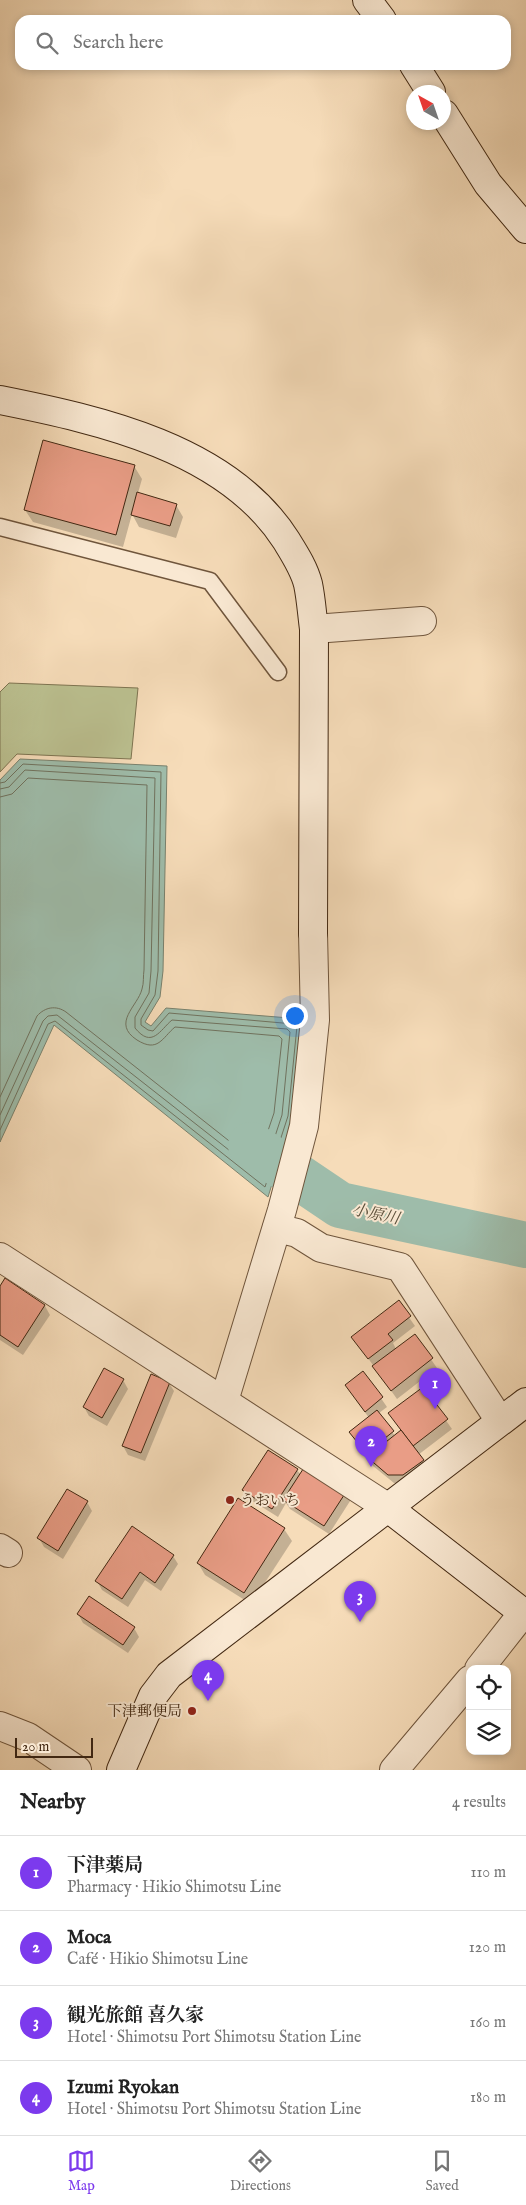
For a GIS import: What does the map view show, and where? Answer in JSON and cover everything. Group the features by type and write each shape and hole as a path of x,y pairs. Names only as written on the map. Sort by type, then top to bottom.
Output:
{"street":[{"path":"367,0 378,15"},
{"path":"417,70 427,85"},
{"path":"451,125 488,184 526,229"},
{"path":"0,400 91,421 146,440 208,466 236,485 261,507 297,557 308,583 314,629 313,933 315,1020 304,1126 280,1219 224,1401"},
{"path":"314,629 422,621"},
{"path":"280,1219 296,1233 321,1248 400,1267 500,1421"},
{"path":"0,1257 387,1506 525,1614 482,1665"},
{"path":"122,1770 153,1696 169,1675 387,1506 526,1402"},
{"path":"394,1770 466,1685"},
{"path":"0,1726 28,1737 77,1770"}],"lane":[{"path":"0,527 210,581 278,672"}],"green space":[{"path":"9,683 138,688 131,759 17,754 0,772 0,692"}],"water":[{"path":"20,759 167,766 163,971 160,997 145,1022 151,1026 166,1008 302,1019 293,1117 268,1197 54,1025 0,1142 0,780"}],"building":[{"path":"43,440 135,465 116,535 24,510"},
{"path":"137,492 177,504 170,526 131,515"},
{"path":"5,1278 45,1305 18,1347 0,1335 0,1286"},
{"path":"399,1300 411,1316 388,1334 393,1340 368,1359 351,1337"},
{"path":"415,1334 433,1358 391,1391 372,1366"},
{"path":"104,1368 124,1379 102,1418 83,1407"},
{"path":"363,1371 383,1397 365,1412 345,1385"},
{"path":"151,1374 170,1382 141,1453 122,1446"},
{"path":"423,1387 448,1419 413,1446 388,1413"},
{"path":"377,1410 394,1431 366,1453 349,1432"},
{"path":"401,1430 424,1460 403,1475 388,1475 367,1457"},
{"path":"268,1450 298,1469 272,1509 242,1490"},
{"path":"307,1463 348,1489 324,1526 283,1500"},
{"path":"67,1489 88,1501 58,1551 37,1538"},
{"path":"238,1498 285,1528 244,1593 197,1563"},
{"path":"132,1526 174,1555 155,1583 140,1572 122,1599 95,1581"},
{"path":"89,1596 135,1627 123,1645 77,1614"}],"waterway":[{"name":"小原川","path":"251,1145 340,1205 526,1245"}],"place":[{"name":"下津薬局","path":"435,1409"},
{"name":"Moca","path":"371,1467"},
{"name":"うおいち","path":"230,1500"},
{"name":"観光旅館 喜久家","path":"360,1622"},
{"name":"Izumi Ryokan","path":"208,1701"},
{"name":"下津郵便局","path":"192,1711"}]}
